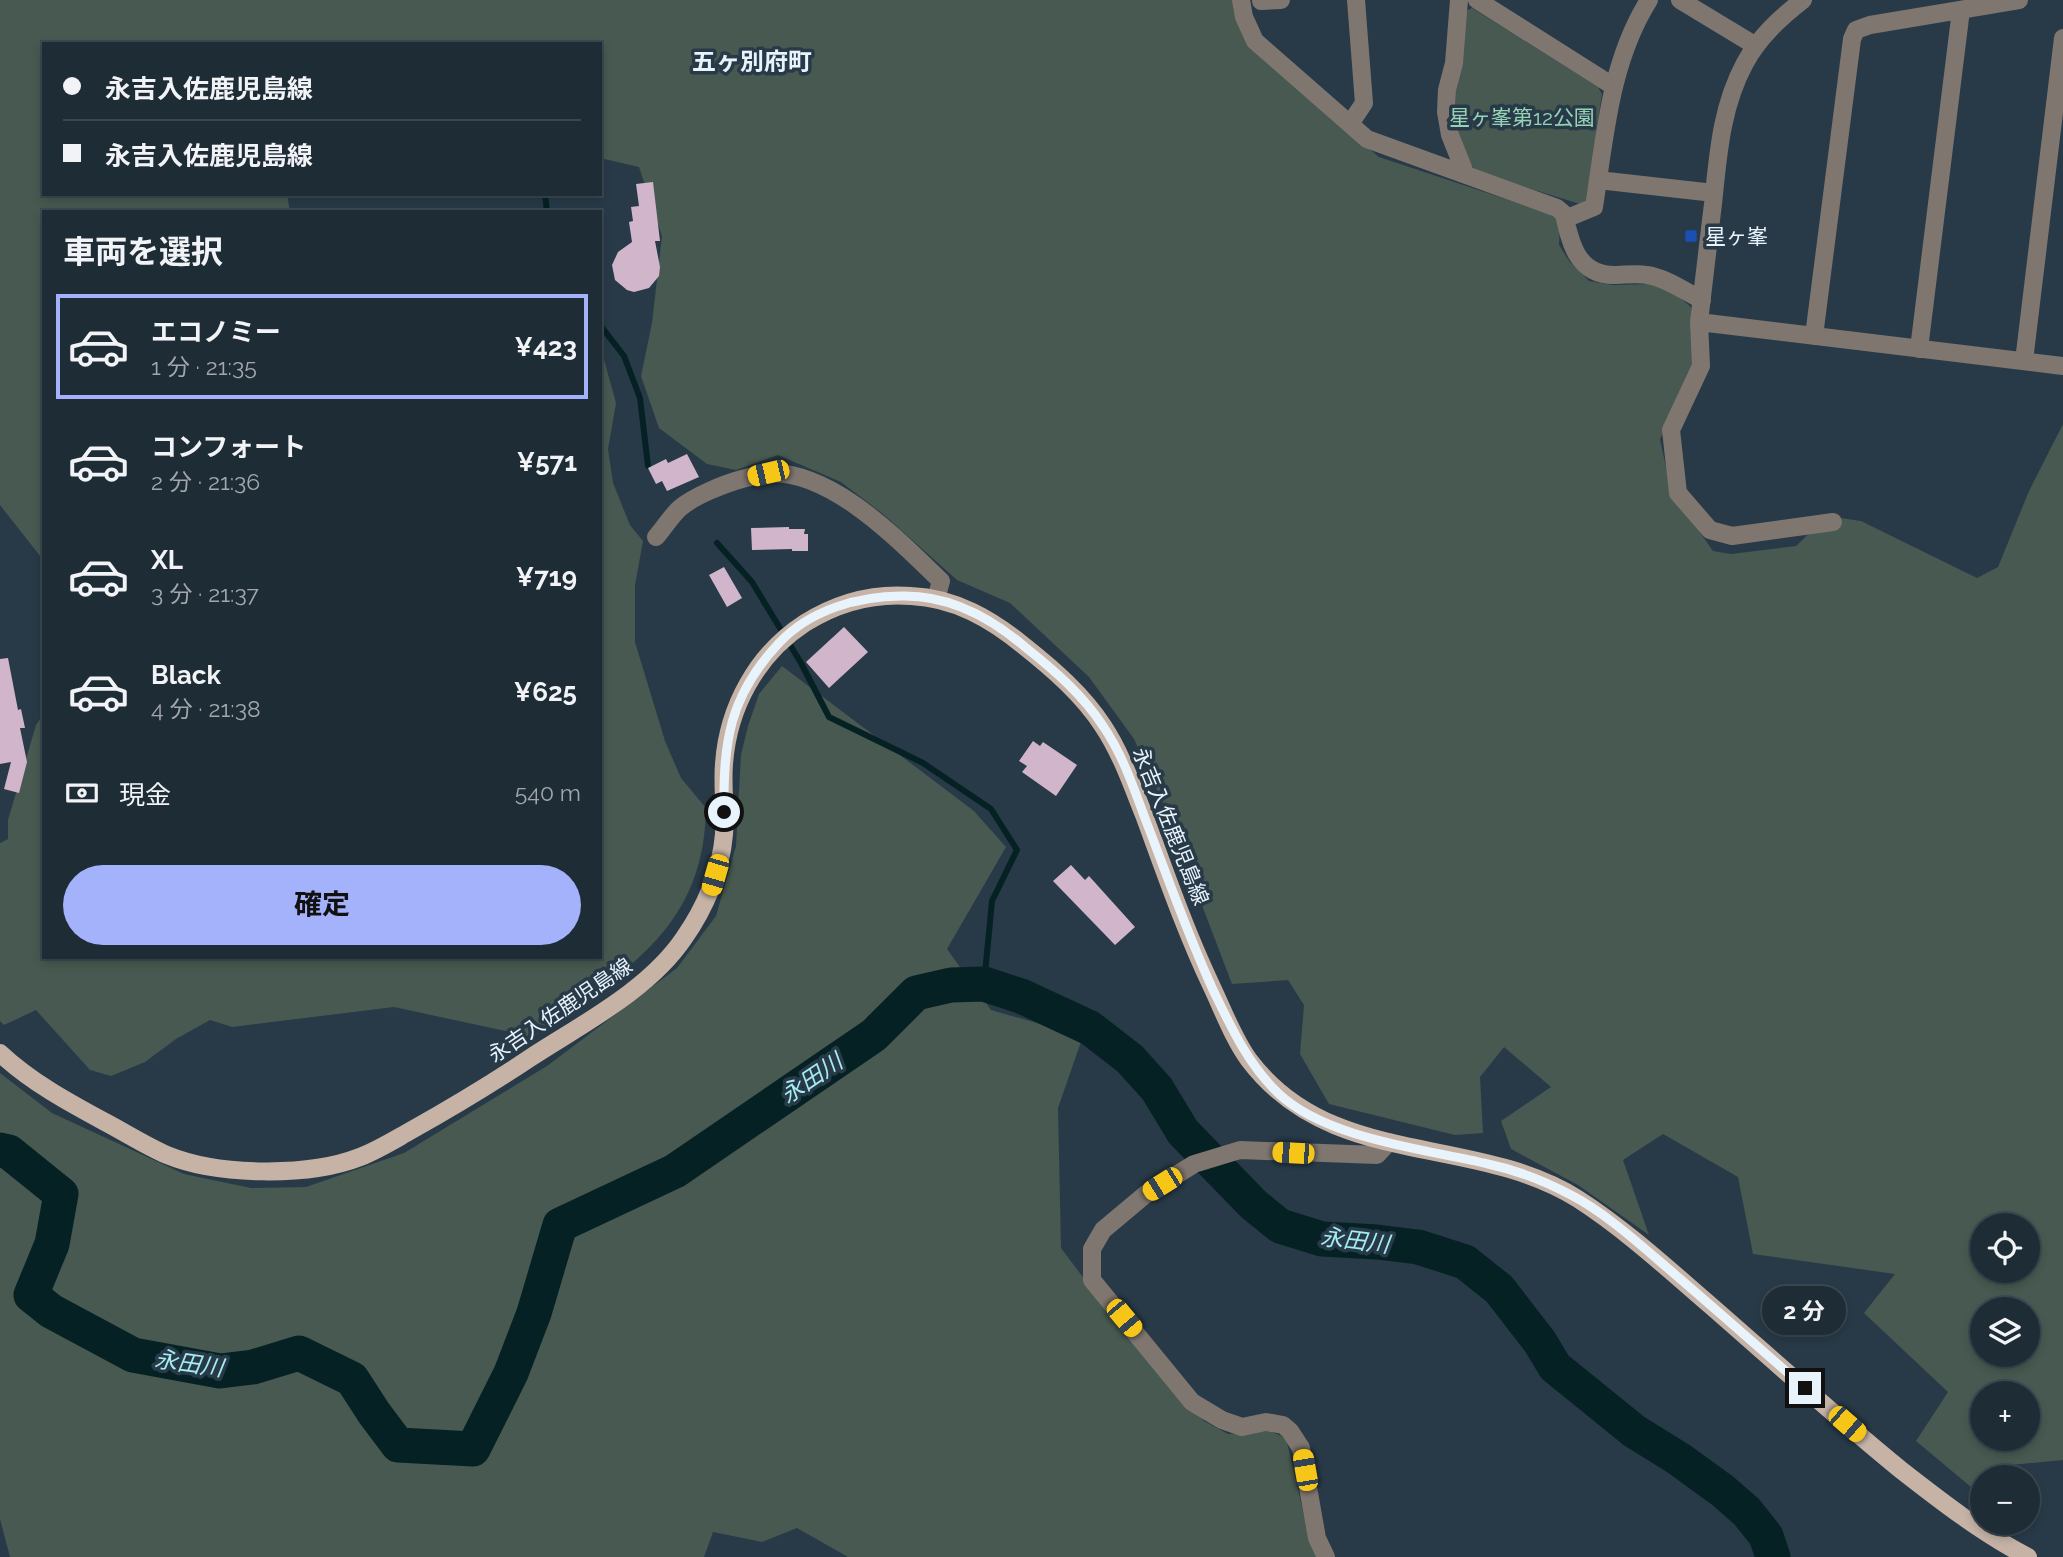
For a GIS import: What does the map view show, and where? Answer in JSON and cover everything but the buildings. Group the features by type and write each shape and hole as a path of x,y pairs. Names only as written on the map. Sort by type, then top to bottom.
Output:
{"main road":[{"name":"永吉入佐鹿児島線","path":"0,1053 53,1094 164,1154 190,1162 237,1171 270,1172 329,1167 364,1156 475,1095 637,988 662,965 685,937 710,892 720,857 724,832 723,765 736,708 755,672 782,639 821,613 842,604 881,596 936,599 965,607 1016,639 1084,700 1104,727 1125,766 1200,961 1239,1044 1250,1061 1280,1094 1326,1123 1388,1143 1493,1165 1573,1196 1637,1242 1868,1443 1960,1517 2028,1557"}],"street":[{"path":"1241,0 1244,18 1255,41 1367,139 1557,208 1564,214 1570,242 1581,263 1593,271 1610,275 1645,274 1702,300"},
{"path":"1261,1 1281,0"},
{"path":"1350,124 1364,103 1356,0"},
{"path":"1459,0 1454,63 1447,90 1446,111 1450,135 1466,175"},
{"path":"1477,0 1613,86"},
{"path":"1565,219 1594,207 1613,86 1636,21 1649,0"},
{"path":"1680,0 1756,46"},
{"path":"1802,0 1780,18 1756,46 1734,88 1721,128 1699,322 1702,355 1698,376 1673,421 1671,430 1678,493 1710,530 1732,536 1833,522"},
{"path":"1814,336 1852,39 1856,30 1870,25 2019,0"},
{"path":"1919,349 1961,10"},
{"path":"2024,361 2063,38"},
{"path":"1598,180 1714,193"},
{"path":"1699,322 2063,366"},
{"path":"656,537 681,508 726,483 768,473 803,478 833,492 874,519 941,581 936,599"},
{"path":"1326,1557 1317,1538 1301,1448 1290,1432 1283,1425 1266,1422 1242,1427 1222,1420 1192,1402 1092,1280 1093,1249 1103,1230 1146,1194 1194,1164 1240,1150 1377,1155 1388,1143"}],"green space":[{"path":"0,0 1234,0 1263,59 1379,157 1548,213 1560,221 1559,245 1570,262 1589,281 1613,285 1653,284 1677,295 1691,307 1698,350 1694,371 1660,439 1671,491 1713,551 1731,554 1796,546 1827,516 1861,521 1977,578 1998,567 2029,491 2063,424 2063,1460 2010,1465 1970,1465 1970,1486 1916,1441 1948,1392 1864,1313 1895,1274 1753,1254 1738,1177 1663,1134 1623,1160 1649,1235 1578,1185 1511,1149 1501,1121 1551,1087 1504,1047 1480,1077 1483,1133 1455,1135 1329,1104 1300,1054 1304,1005 1288,980 1232,984 1163,803 1134,739 1089,677 1010,603 957,580 883,514 841,482 778,455 736,470 707,464 659,428 641,376 652,323 662,236 639,167 602,158 602,42 42,42 42,196 287,196 290,210 42,210 42,558 0,505"},
{"name":"星ヶ峯第12公園","path":"1472,8 1598,87 1602,94 1586,201 1580,204 1479,173 1467,158 1460,139 1456,96 1465,11"},
{"path":"602,352 616,403 608,449 613,483 630,525 643,541 635,585 635,642 665,741 681,778 706,808 702,851 691,887 674,918 652,945 626,969 533,1037 394,1007 232,1027 210,1020 176,1039 145,1062 111,1076 90,1070 36,1010 4,1025 0,1021 0,843 8,839 8,820 36,725 42,717 42,959 602,959"},
{"path":"782,666 974,811 1006,847 947,949 991,1010 1083,1036 1058,1108 1061,1248 1094,1292 1204,1421 1228,1434 1270,1431 1286,1438 1310,1541 1317,1557 848,1557 797,1528 762,1542 713,1532 704,1557 10,1557 0,1519 0,1073 52,1113 184,1174 251,1188 306,1187 404,1153 547,1066 677,968 716,916 736,846 741,755 748,726 759,694"}],"waterway":[{"path":"545,196 547,210"},
{"path":"602,328 624,356 640,398 648,466"},
{"path":"717,543 752,582 801,663 829,717 923,763 991,809 1017,850 992,901 984,984"},
{"name":"永田川","path":"0,1150 9,1152 61,1194 52,1244 31,1295 51,1311 133,1355 220,1371 253,1367 299,1353 352,1379 398,1445 473,1449 511,1373 534,1313 560,1225 675,1171 874,1035 916,993 951,985 984,984 1021,996 1090,1028 1130,1059 1157,1089 1183,1132 1254,1205 1280,1226 1322,1239 1418,1247 1465,1262 1499,1289 1540,1342 1555,1367 1634,1431 1679,1459 1747,1512 1766,1536 1773,1557"}],"place":[{"name":"星ヶ峯","path":"1691,236"}],"district":[{"name":"五ヶ別府町","path":"752,61"}],"route":[{"path":"724,812 723,765 736,708 763,661 782,639 821,613 859,599 913,596 965,607 995,624 1049,666 1084,700 1104,727 1125,766 1200,961 1239,1044 1250,1061 1280,1094 1326,1123 1388,1143 1493,1165 1573,1196 1637,1242 1805,1388"}]}
